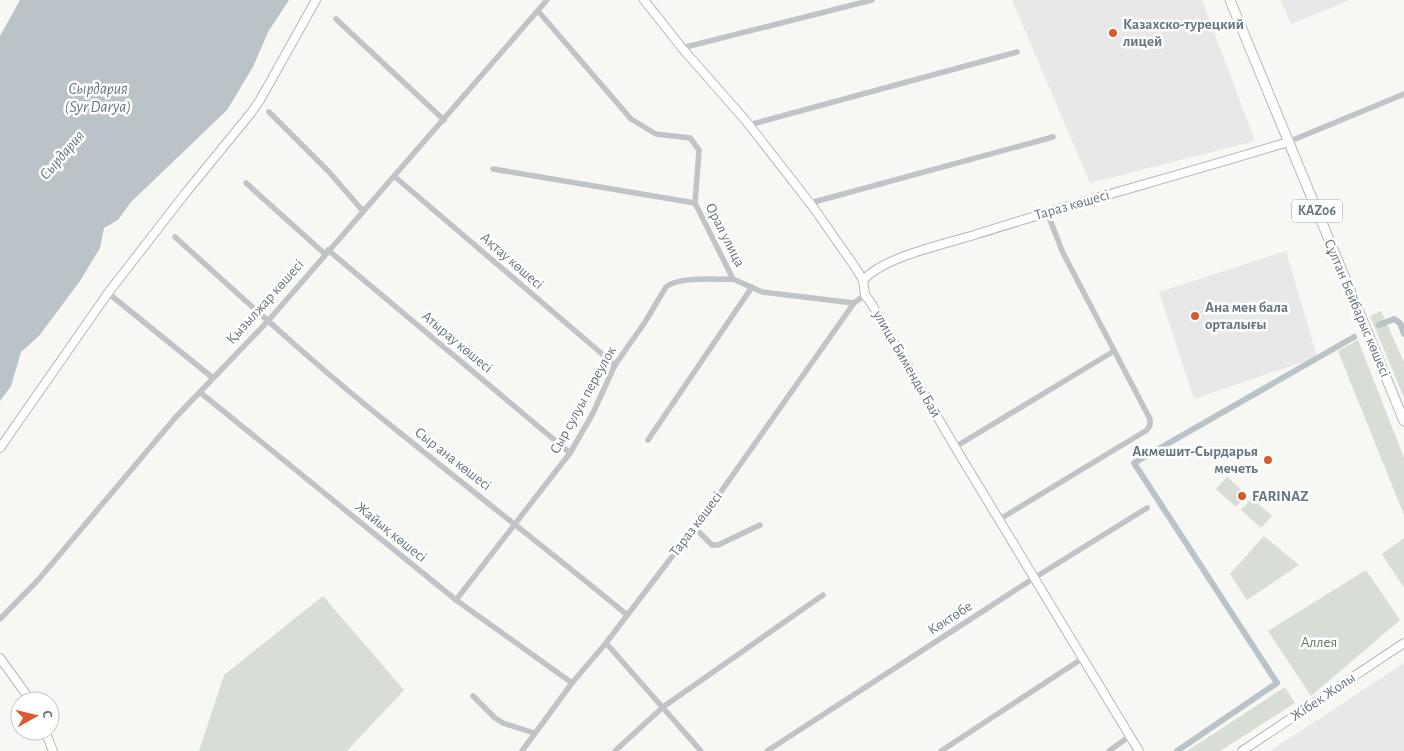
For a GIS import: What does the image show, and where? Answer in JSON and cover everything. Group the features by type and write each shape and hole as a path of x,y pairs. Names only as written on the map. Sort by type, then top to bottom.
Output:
{"main road":[{"name":"Сұлтан Бейбарыс көшесі","path":"1230,0 1404,421"}],"street":[{"path":"0,448 108,293 251,113 316,0"},
{"name":"Қызылжар көшесі","path":"0,619 39,578 175,418 268,321 547,0"},
{"name":"улица Бименды Бай","path":"644,0 682,48 749,125 810,203 855,267 863,280 865,295 1139,751"},
{"path":"682,48 872,0"},
{"name":"Орал улица","path":"538,11 631,119 656,134 690,138 699,150 695,203 733,279 762,292 854,304"},
{"path":"336,19 444,120"},
{"path":"749,125 1017,52"},
{"path":"1288,142 1404,94"},
{"path":"268,112 329,172 363,211"},
{"path":"810,203 1053,137"},
{"name":"Тараз көшесі","path":"863,280 871,272 905,256 1047,212 1288,142"},
{"path":"493,169 695,203"},
{"name":"Ақтау көшесі","path":"394,176 614,365"},
{"name":"Атырау көшесі","path":"246,183 570,453"},
{"path":"1000,519 1146,430 1150,425 1150,419 1063,253 1047,212"},
{"name":"Сыр ана көшесі","path":"175,236 268,321 388,424 626,614"},
{"name":"Сыр сулуы переулок","path":"456,600 570,453 592,415 614,365 645,322 662,292 670,284 682,281 733,279"},
{"path":"648,440 752,287"},
{"path":"108,293 213,378"},
{"name":"Тараз көшесі","path":"522,751 572,683 606,643 626,614 713,503 854,304 865,295"},
{"path":"955,447 1114,351"},
{"name":"Жайық көшесі","path":"201,393 456,600 572,683"},
{"name":"Көктөбе","path":"767,751 1034,578 1147,508"},
{"path":"694,527 712,546 760,525"},
{"path":"614,751 663,707 823,596"},
{"path":"606,643 701,751"},
{"name":"Жібек Жолы","path":"1242,751 1404,643"},
{"path":"0,658 24,691"},
{"path":"941,751 1083,658"},
{"path":"474,696 495,718 534,733"},
{"path":"1109,751 1130,736"}],"shaded area":[{"path":"1012,0 1202,0 1255,141 1090,183"},
{"path":"1281,0 1350,0 1291,24"},
{"path":"1286,251 1317,357 1194,399 1159,292"},
{"path":"1404,663 1404,751 1270,751"}],"green space":[{"path":"1381,311 1404,362 1404,398 1370,316"},
{"path":"1358,340 1404,458 1404,515 1338,351"},
{"path":"1227,477 1247,495 1236,507 1216,489"},
{"path":"1252,498 1272,516 1261,528 1241,510"},
{"path":"1264,536 1299,565 1247,600 1230,574"},
{"path":"1404,538 1404,588 1382,554"},
{"name":"Аллея","path":"1366,570 1400,620 1311,696 1268,631"},
{"path":"323,596 404,690 347,751 199,751 224,675"},
{"path":"1285,687 1295,703 1220,751 1187,751"}],"water":[{"name":"Сырдария (Syr Darya)","path":"20,0 289,0 268,32 253,67 227,110 130,203 118,220 104,228 100,248 80,281 39,336 21,352 11,386 0,401 0,36"}],"waterway":[{"path":"1379,325 1394,319 1400,323 1404,334"},
{"path":"1177,751 1277,683 1134,463 1354,337"}],"place":[{"name":"Казахско-турецкий лицей","path":"1113,33"},
{"name":"Ана мен бала орталығы","path":"1195,316"},
{"name":"Акмешит-Сырдарья мечеть","path":"1268,460"},
{"name":"FARINAZ","path":"1242,496"}],"water label":[{"name":"Сырдария","path":"62,155"}]}
